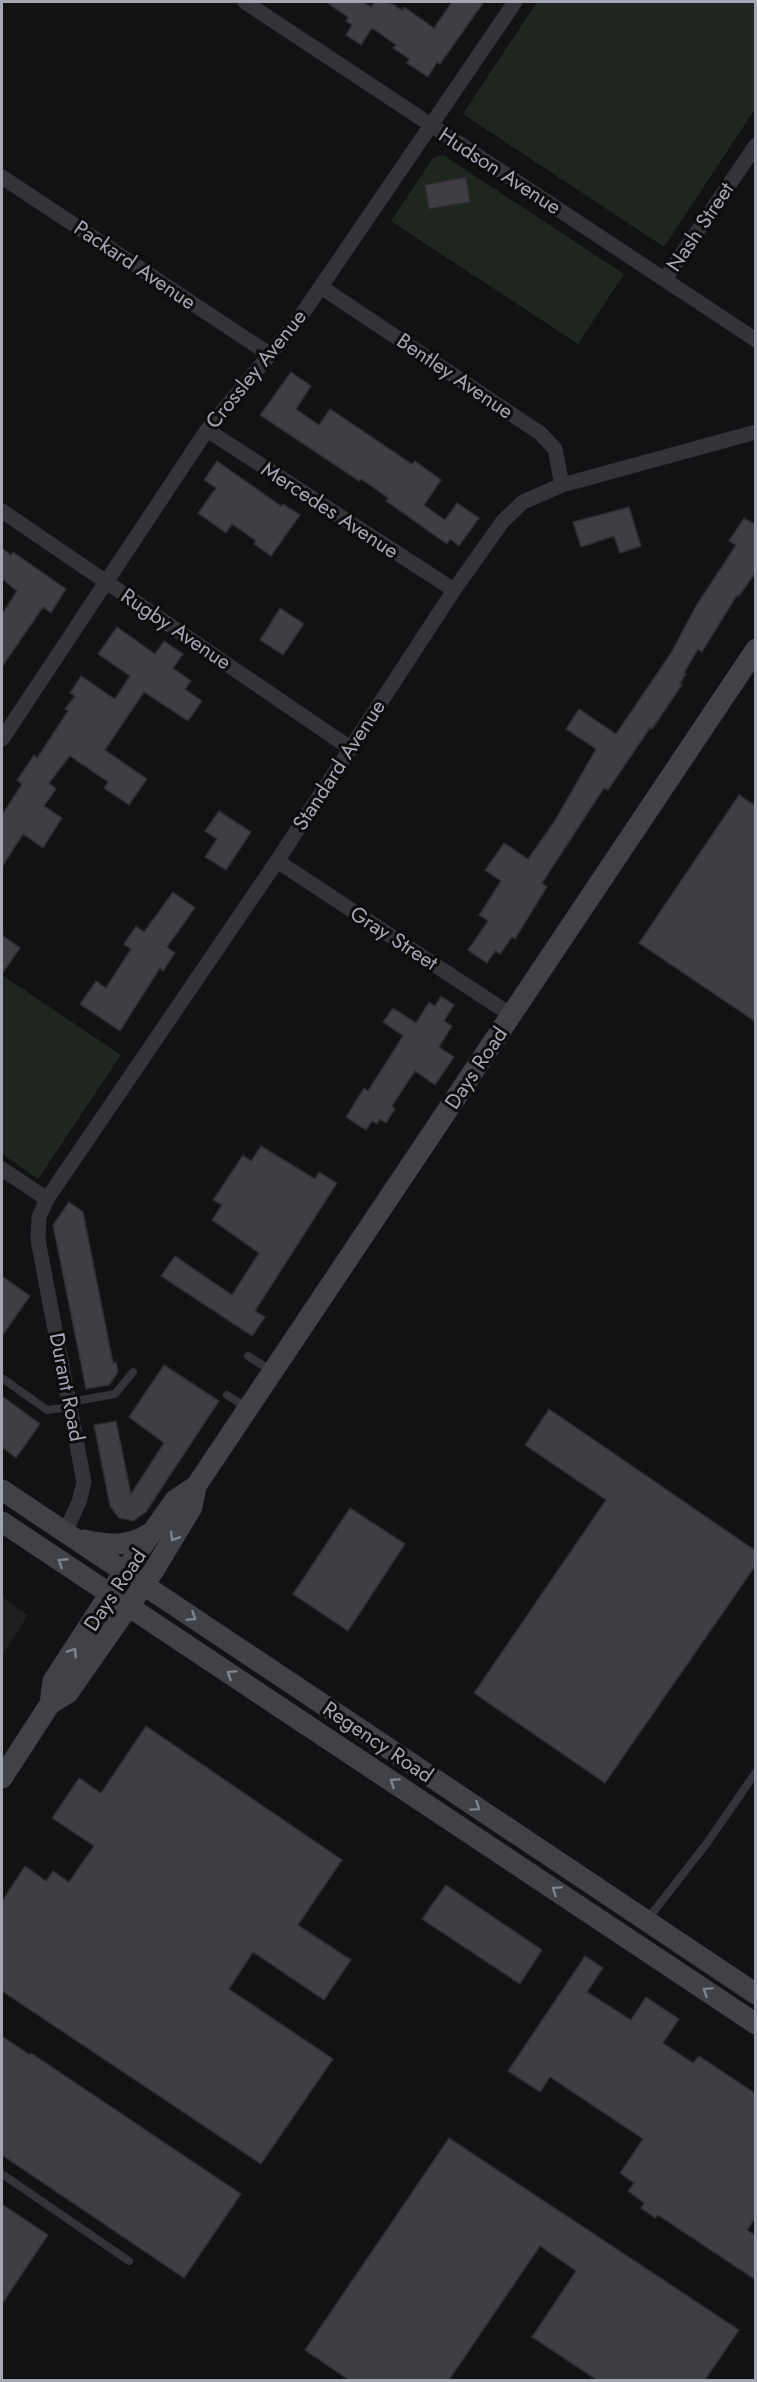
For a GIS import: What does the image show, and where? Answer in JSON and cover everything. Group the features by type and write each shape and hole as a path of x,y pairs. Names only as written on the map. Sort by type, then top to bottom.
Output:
{"main road":[{"name":"Days Road","path":"2,1778 50,1704 53,1681 124,1572 175,1500 196,1486 756,649"},
{"name":"Days Road","path":"50,1704 68,1693 129,1606 192,1507 196,1486"},
{"name":"Regency Road","path":"2,1490 756,1994"},
{"name":"Regency Road","path":"2,1522 756,2024"},
{"path":"70,1535 111,1546 142,1539 155,1529"}],"street":[{"name":"Hudson Avenue","path":"245,2 756,340"},
{"name":"Crossley Avenue","path":"2,740 207,430 296,323 515,2"},
{"name":"Nash Street","path":"665,279 756,145"},
{"name":"Packard Avenue","path":"2,177 269,354"},
{"name":"Bentley Avenue","path":"321,287 540,433 555,449 562,485"},
{"name":"Mercedes Avenue","path":"207,430 454,590"},
{"name":"Standard Avenue","path":"38,1240 39,1217 47,1199 277,861 454,590 503,521 523,502 562,485 756,432"},
{"name":"Rugby Avenue","path":"2,511 350,748"},
{"name":"Gray Street","path":"277,861 512,1015"},
{"path":"2,1169 47,1199"},
{"name":"Durant Road","path":"38,1240 84,1482 70,1535"}],"lane":[{"path":"248,1356 273,1372"},
{"path":"2,1378 47,1410 115,1394 133,1372"},
{"path":"227,1395 248,1409"},
{"path":"646,1921 707,1843 756,1773"},
{"path":"2,2174 129,2261"}],"shaded area":[{"path":"537,2 755,2 755,109 664,247 463,114"},
{"path":"443,155 624,274 578,344 391,221 433,158"},
{"path":"2,975 121,1055 38,1179 2,1154"},
{"path":"2,1597 28,1615 2,1656"}],"building":[{"path":"326,2 363,2 371,7 375,2 389,2 402,10 404,7 434,28 452,2 484,2 440,64 437,62 428,77 407,63 409,59 393,48 396,45 372,28 361,45 346,35 352,25 346,21 348,17"},
{"path":"466,177 470,202 429,209 425,185"},
{"path":"291,372 311,386 296,409 319,425 330,409 412,464 415,461 441,480 424,505 445,520 457,503 479,518 459,546 450,539 447,544 386,501 388,498 361,479 359,481 260,415"},
{"path":"217,461 281,506 283,504 300,515 271,556 254,544 256,541 232,524 226,533 198,513 216,488 204,480"},
{"path":"629,507 641,546 620,553 614,536 581,547 573,522"},
{"path":"744,518 756,525 756,572 739,596 737,595 702,652 698,649 684,673 686,674 680,684 682,685 652,729 650,728 608,790 604,788 542,883 547,887 515,939 512,937 500,954 495,951 487,963 468,950 488,921 479,915 501,881 485,870 504,843 528,859 554,822 596,749 566,729 579,709 616,734 671,653 696,606 736,545 729,541"},
{"path":"2,548 11,555 13,552 66,589 51,613 43,607 2,667 2,614 17,591 2,579"},
{"path":"280,608 304,624 283,655 260,640"},
{"path":"117,627 155,654 164,641 183,654 173,668 191,681 185,689 202,701 188,721 144,692 105,750 147,779 129,805 104,788 108,782 70,756 49,783 56,789 44,806 62,818 43,848 23,834 2,867 2,815 22,784 17,780 34,755 37,758 68,711 65,709 75,696 70,693 81,676 115,699 130,676 98,654"},
{"path":"739,795 756,806 756,1022 639,943"},
{"path":"219,811 251,832 226,870 205,857 217,839 205,831"},
{"path":"173,892 195,908 167,947 175,953 163,971 160,968 120,1031 80,1004 96,981 106,988 131,949 124,944 136,926 144,932"},
{"path":"2,935 20,948 2,974"},
{"path":"441,996 454,1005 444,1021 452,1026 439,1047 454,1057 435,1085 415,1071 392,1106 395,1109 386,1123 380,1119 377,1124 372,1121 366,1130 346,1117 364,1088 368,1091 403,1036 383,1022 393,1008 416,1023 429,1002 435,1006"},
{"path":"261,1146 315,1179 319,1172 337,1183 255,1311 265,1317 252,1336 161,1276 175,1256 232,1295 259,1253 212,1220 222,1205 213,1200 243,1155 251,1161"},
{"path":"69,1202 83,1212 113,1363 116,1362 118,1372 109,1385 86,1389 53,1225"},
{"path":"2,1276 30,1296 2,1336"},
{"path":"164,1365 219,1401 146,1512 133,1521 119,1518 110,1506 94,1425 116,1421 131,1494 164,1443 129,1417"},
{"path":"2,1396 40,1424 16,1458 2,1447"},
{"path":"549,1409 756,1551 756,1565 605,1783 474,1693 606,1500 525,1445"},
{"path":"350,1508 405,1544 348,1631 293,1594"},
{"path":"146,1726 342,1860 298,1925 351,1960 324,2000 253,1952 229,1989 333,2059 261,2164 2,1991 2,1901 25,1866 46,1881 53,1871 69,1882 94,1846 52,1818 79,1778 101,1793"},
{"path":"446,1885 542,1950 520,1984 422,1919"},
{"path":"585,1956 603,1968 587,1992 631,2020 646,1997 679,2019 663,2043 693,2063 699,2056 756,2094 756,2217 747,2230 756,2236 756,2280 658,2215 655,2218 641,2208 644,2203 628,2191 634,2183 620,2173 643,2139 550,2077 540,2092 508,2071"},
{"path":"2,2036 30,2055 31,2053 241,2194 184,2278 2,2155"},
{"path":"449,2138 739,2330 705,2380 597,2380 532,2337 576,2271 540,2246 449,2380 349,2380 305,2350"},
{"path":"2,2204 48,2235 2,2304"}]}
